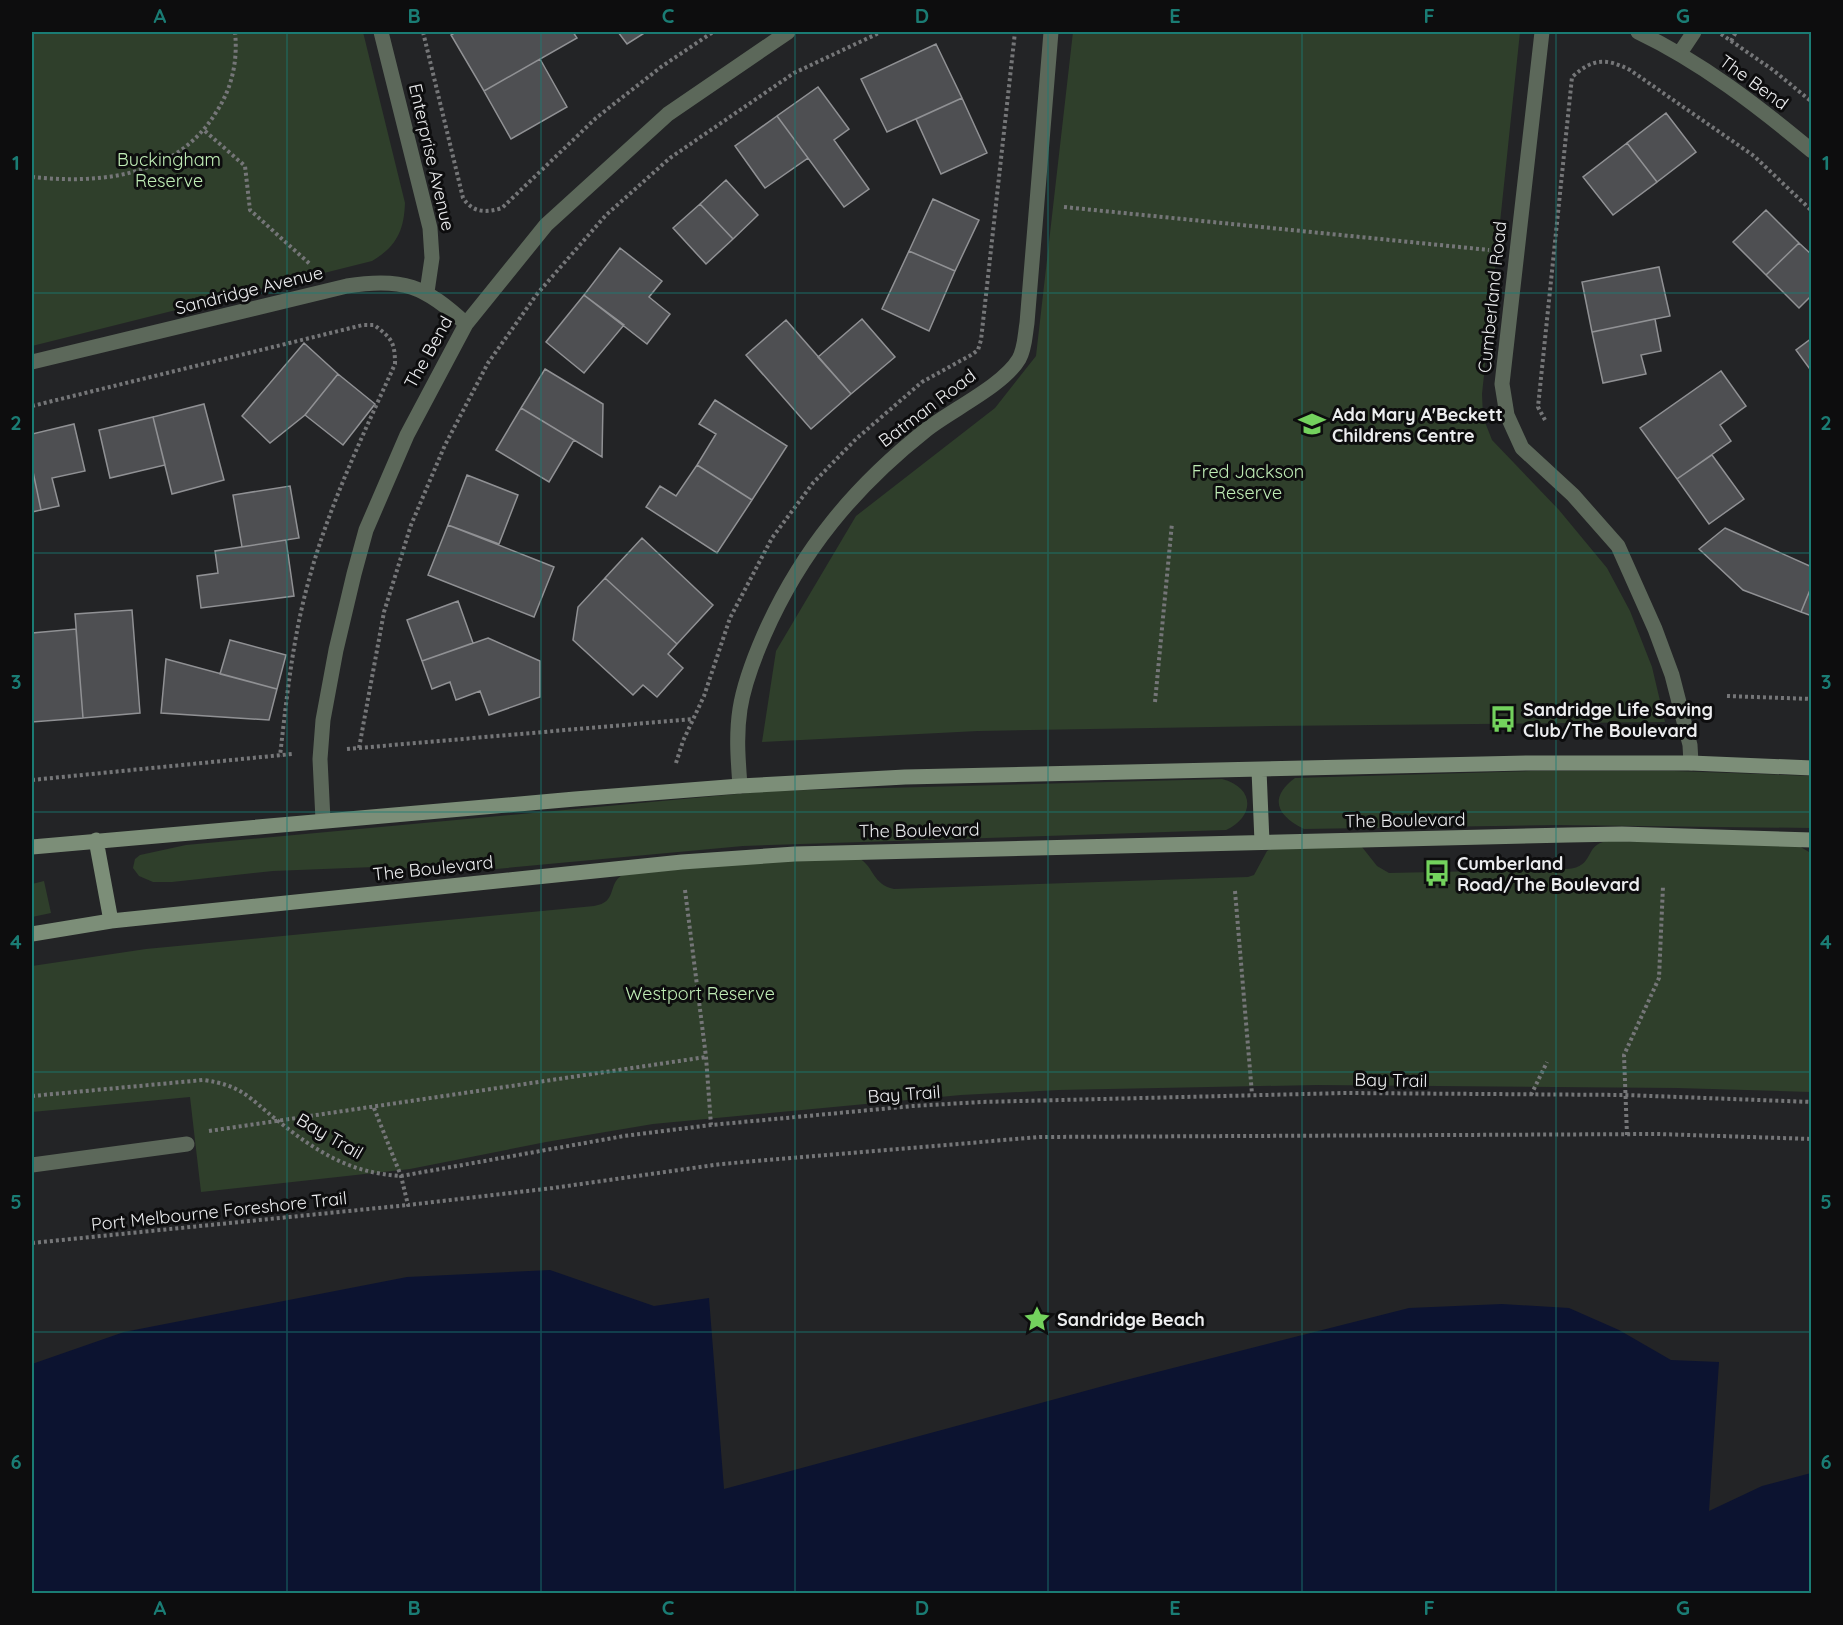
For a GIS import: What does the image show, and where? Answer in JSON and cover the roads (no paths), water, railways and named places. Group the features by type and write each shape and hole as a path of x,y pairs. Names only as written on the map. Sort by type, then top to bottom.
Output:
{"street":[{"name":"Enterprise Avenue","path":"381,32 430,228 432,258 427,292"},
{"name":"The Bend","path":"323,820 321,751 323,720 345,606 366,530 407,435 466,324 546,225 668,114 788,32"},
{"name":"Batman Road","path":"740,786 737,741 741,706 747,681 769,624 806,556 827,526 878,471 944,417 1000,379 1020,357 1027,323 1050,32"},
{"name":"Cumberland Road","path":"1542,32 1502,384 1507,415 1522,448 1573,495 1618,546 1655,629 1672,675 1690,745 1691,763"},
{"name":"The Bend","path":"1638,32 1680,53 1721,80 1812,151"},
{"path":"1680,53 1694,32"},
{"name":"Sandridge Avenue","path":"32,362 347,286 385,282 406,285 427,292 466,324"},
{"path":"32,847 323,820 740,786 905,777 1470,764 1691,763 1812,768"},
{"path":"1259,770 1262,842"},
{"name":"The Boulevard","path":"32,934 111,921 671,863 795,854 1622,834 1812,840"},
{"path":"96,840 111,921"},
{"path":"32,1165 187,1144"}],"water":[{"path":"550,1270 654,1306 709,1298 724,1489 1118,1382 1409,1308 1502,1304 1569,1308 1619,1330 1671,1360 1719,1362 1709,1511 1762,1486 1811,1473 1811,1593 32,1593 32,1364 124,1332 407,1277"}],"place":[{"name":"Ada Mary A'Beckett Childrens Centre","path":"1312,424"},
{"name":"Sandridge Life Saving Club/The Boulevard","path":"1503,719"},
{"name":"Cumberland Road/The Boulevard","path":"1437,873"},
{"name":"Sandridge Beach","path":"1037,1319"}],"park label":[{"name":"Buckingham Reserve","path":"169,169"},
{"name":"Fred Jackson Reserve","path":"1248,481"},
{"name":"Westport Reserve","path":"700,993"}]}
